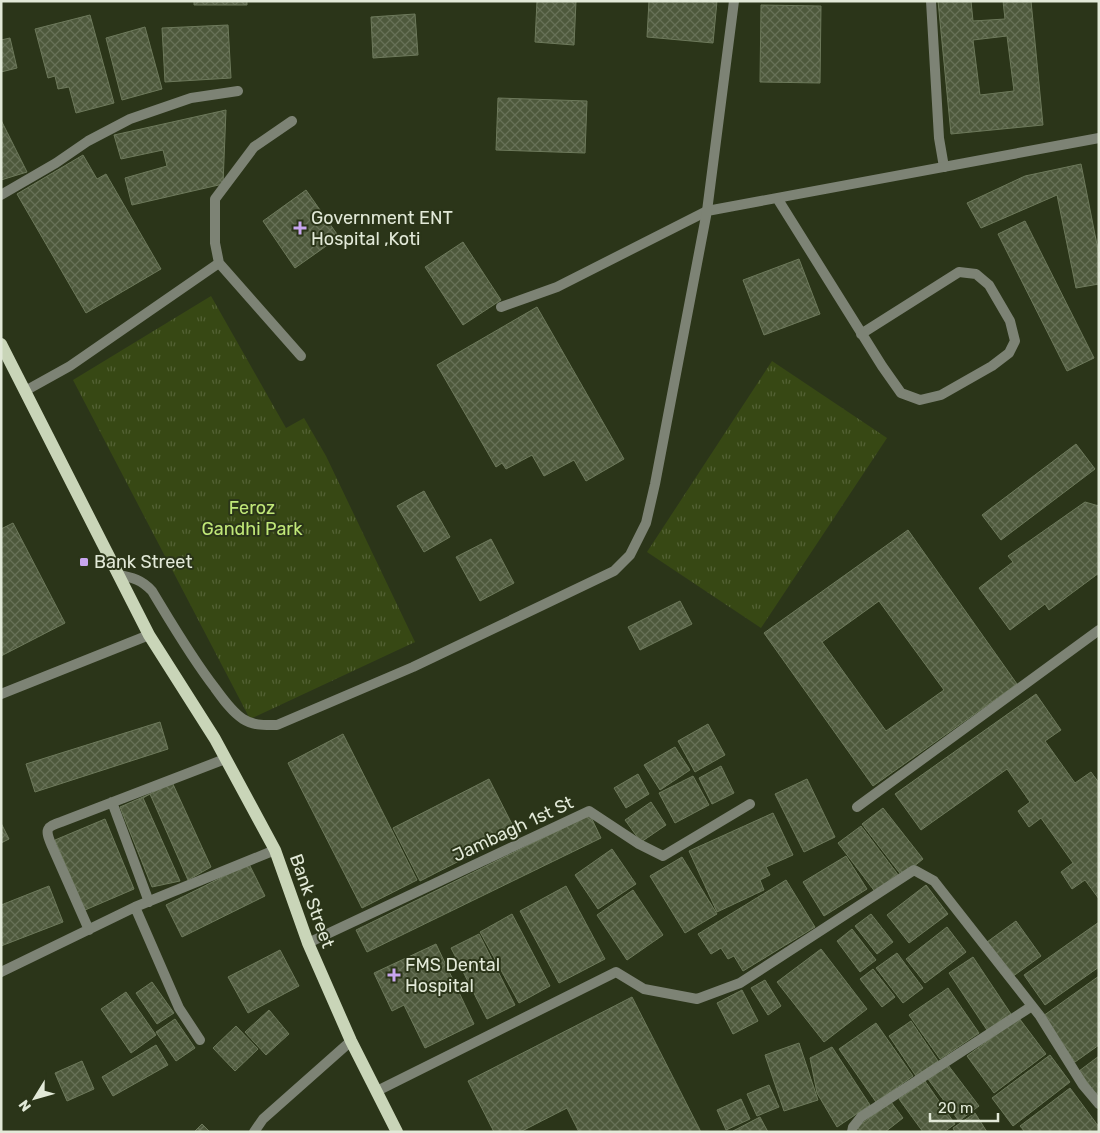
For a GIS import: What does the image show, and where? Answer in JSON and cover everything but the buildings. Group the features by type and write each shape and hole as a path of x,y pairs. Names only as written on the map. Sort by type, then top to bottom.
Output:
{"main road":[{"name":"Bank Street","path":"1,344 149,636 225,759 275,850 308,944 351,1041 397,1132"}],"street":[{"path":"118,575 135,578 152,590 193,660 230,707 242,719 263,726 277,725 334,702 413,667 614,571 630,555 646,524 655,484 707,212 734,1"},
{"path":"931,1 939,138 944,167"},
{"path":"1,195 56,163 88,141 130,119 191,98 238,91"},
{"path":"292,122 254,147 215,199 215,243 219,263 301,356"},
{"path":"501,307 557,287 707,212 1099,138"},
{"path":"777,198 861,334 901,393 920,400 941,395 992,366 1009,353 1015,341 1010,320 989,285 976,274 959,272 861,334"},
{"path":"26,391 70,366 219,263"},
{"path":"857,807 1099,630"},
{"path":"1,694 149,636"},
{"path":"89,930 46,833 47,829 225,759"},
{"path":"112,802 149,902"},
{"name":"Jambagh 1st St","path":"308,944 589,811 639,844 663,856 750,804"},
{"path":"1,972 135,907 275,850"},
{"path":"377,1091 616,972 644,990 697,1000 740,983 914,870 934,881 1040,1016 1083,1086 1099,1104"},
{"path":"135,907 179,1008 200,1040"},
{"path":"852,1132 853,1127 861,1117 1032,1006"},
{"path":"254,1132 263,1119 351,1041"}],"green space":[{"name":"Feroz Gandhi Park","path":"211,296 286,428 304,418 326,456 415,642 250,719 73,380"},
{"path":"772,361 887,438 761,628 647,552"}],"place":[{"name":"Government ENT Hospital ,Koti","path":"300,228"},
{"name":"Bank Street","path":"84,562"},
{"name":"FMS Dental Hospital","path":"394,975"}]}
